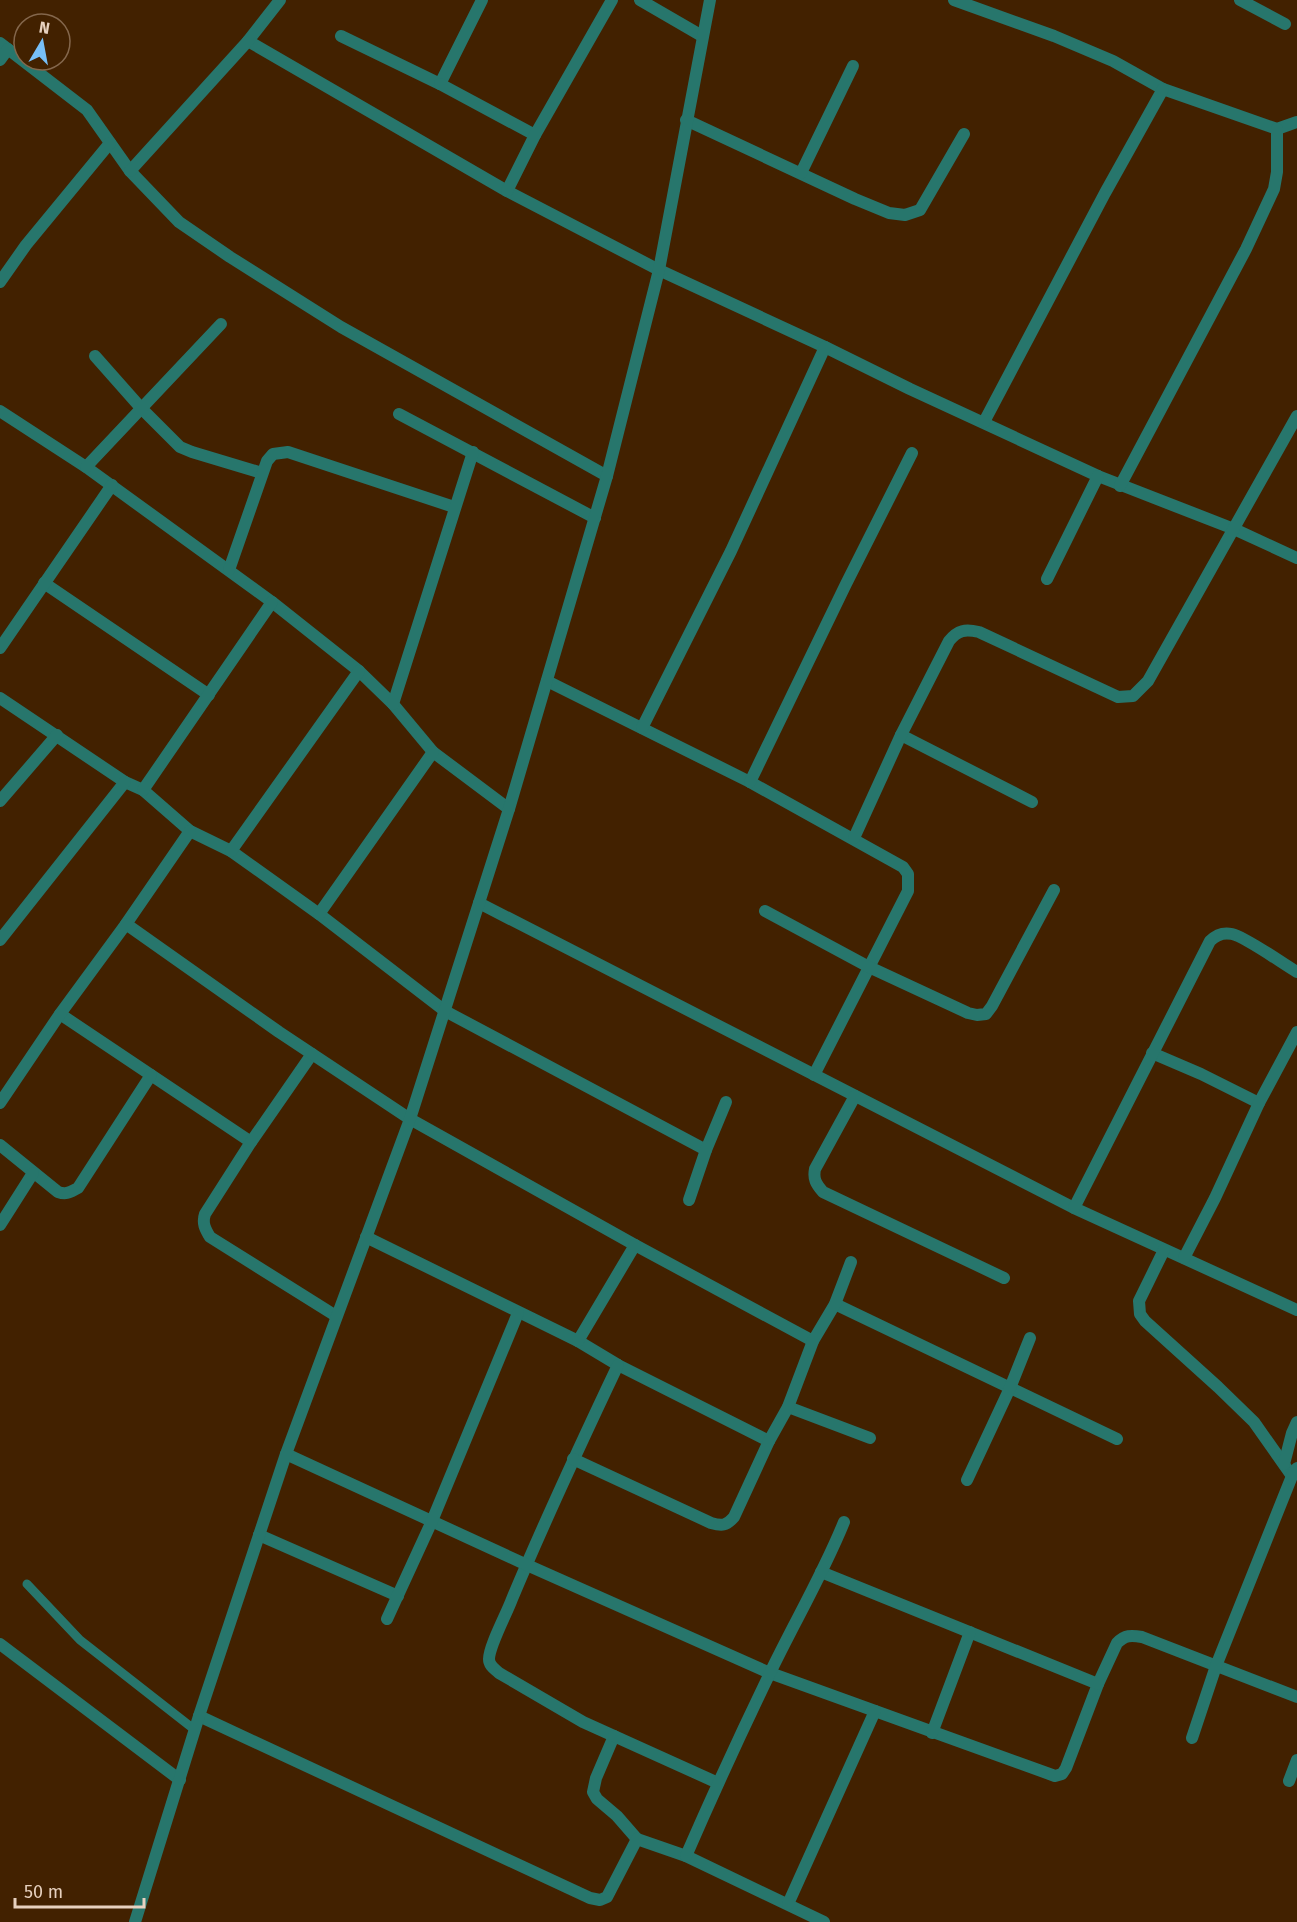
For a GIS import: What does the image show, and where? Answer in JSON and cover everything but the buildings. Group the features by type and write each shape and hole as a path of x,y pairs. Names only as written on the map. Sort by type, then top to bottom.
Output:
{"street":[{"path":"130,171 248,41 280,0"},
{"path":"440,84 482,0"},
{"path":"507,191 535,135 612,0"},
{"path":"640,0 702,36"},
{"path":"135,1922 199,1716 286,1454 410,1119 509,809 607,476 659,270 710,0"},
{"path":"954,0 1054,36 1113,61 1163,89 1277,129 1297,122"},
{"path":"1240,0 1285,24"},
{"path":"341,36 440,84 535,135"},
{"path":"248,41 507,191 659,270 1120,486 1234,529 1297,558"},
{"path":"0,60 4,46 87,110 130,171 179,222 230,257 341,327 607,476"},
{"path":"801,173 853,66"},
{"path":"984,422 1105,193 1163,89"},
{"path":"686,120 855,199 889,213 905,215 920,210 964,134"},
{"path":"1120,486 1246,249 1274,189 1277,172 1277,129"},
{"path":"0,282 26,245 110,143"},
{"path":"86,466 221,324"},
{"path":"642,728 731,551 825,347"},
{"path":"95,357 180,447 262,473"},
{"path":"0,411 86,466 272,602 358,671 393,704 432,752 509,809"},
{"path":"399,414 595,518"},
{"path":"854,838 901,735 949,640 956,632 965,629 979,632 1118,697 1133,696 1148,681 1297,416"},
{"path":"229,570 262,473 273,454 288,452 454,507"},
{"path":"393,704 472,452"},
{"path":"750,782 912,453"},
{"path":"1047,579 1098,476"},
{"path":"0,648 112,485"},
{"path":"44,584 209,695"},
{"path":"144,790 272,602"},
{"path":"231,851 358,671"},
{"path":"547,681 750,782 854,838 903,867 908,874 908,891 814,1075"},
{"path":"0,698 125,782 144,790 190,831 231,851 319,914 445,1011 706,1150"},
{"path":"0,801 57,735"},
{"path":"901,735 1032,802"},
{"path":"319,914 432,752"},
{"path":"0,940 125,782"},
{"path":"0,1103 190,831"},
{"path":"765,911 869,967 968,1013 977,1015 986,1014 992,1006 1054,890"},
{"path":"479,903 1074,1208 1297,1310"},
{"path":"126,924 312,1054 410,1119 813,1341"},
{"path":"1074,1208 1210,940 1216,935 1238,936 1297,972"},
{"path":"60,1014 251,1142"},
{"path":"1184,1258 1259,1103 1297,1032"},
{"path":"1152,1053 1259,1103"},
{"path":"312,1054 251,1142 203,1220 210,1237 336,1316"},
{"path":"0,1145 58,1192 70,1193 78,1188 151,1075"},
{"path":"855,1096 815,1169 816,1184 823,1192 1004,1278"},
{"path":"689,1200 726,1102"},
{"path":"0,1225 33,1173"},
{"path":"366,1237 578,1341 618,1365 769,1441"},
{"path":"578,1341 635,1245"},
{"path":"1164,1250 1139,1301 1140,1314 1254,1422 1284,1464 1294,1472 1216,1666 1192,1738"},
{"path":"573,1459 711,1523 721,1526 728,1524 734,1517 769,1441 788,1407 813,1341 835,1304 851,1262"},
{"path":"835,1304 1117,1439"},
{"path":"387,1619 432,1521 518,1313"},
{"path":"967,1480 1010,1388 1030,1338"},
{"path":"618,1365 573,1459 489,1659 491,1665 499,1673 574,1717 718,1782"},
{"path":"788,1407 870,1438"},
{"path":"1284,1464 1297,1422"},
{"path":"286,1454 770,1673 1055,1776 1062,1774 1066,1768 1098,1684 1117,1643 1130,1635 1142,1637 1297,1697"},
{"path":"686,1856 718,1782 844,1522"},
{"path":"259,1535 398,1596"},
{"path":"821,1572 1098,1684"},
{"path":"932,1733 970,1632"},
{"path":"0,1644 180,1780"},
{"path":"788,1904 875,1711"},
{"path":"199,1716 590,1898 600,1900 607,1897 637,1839"},
{"path":"614,1736 596,1778 593,1792 597,1799 617,1816 637,1839 686,1856 824,1922"},
{"path":"1289,1781 1297,1760"}],"lane":[{"path":"27,1584 80,1640 195,1730"}]}
